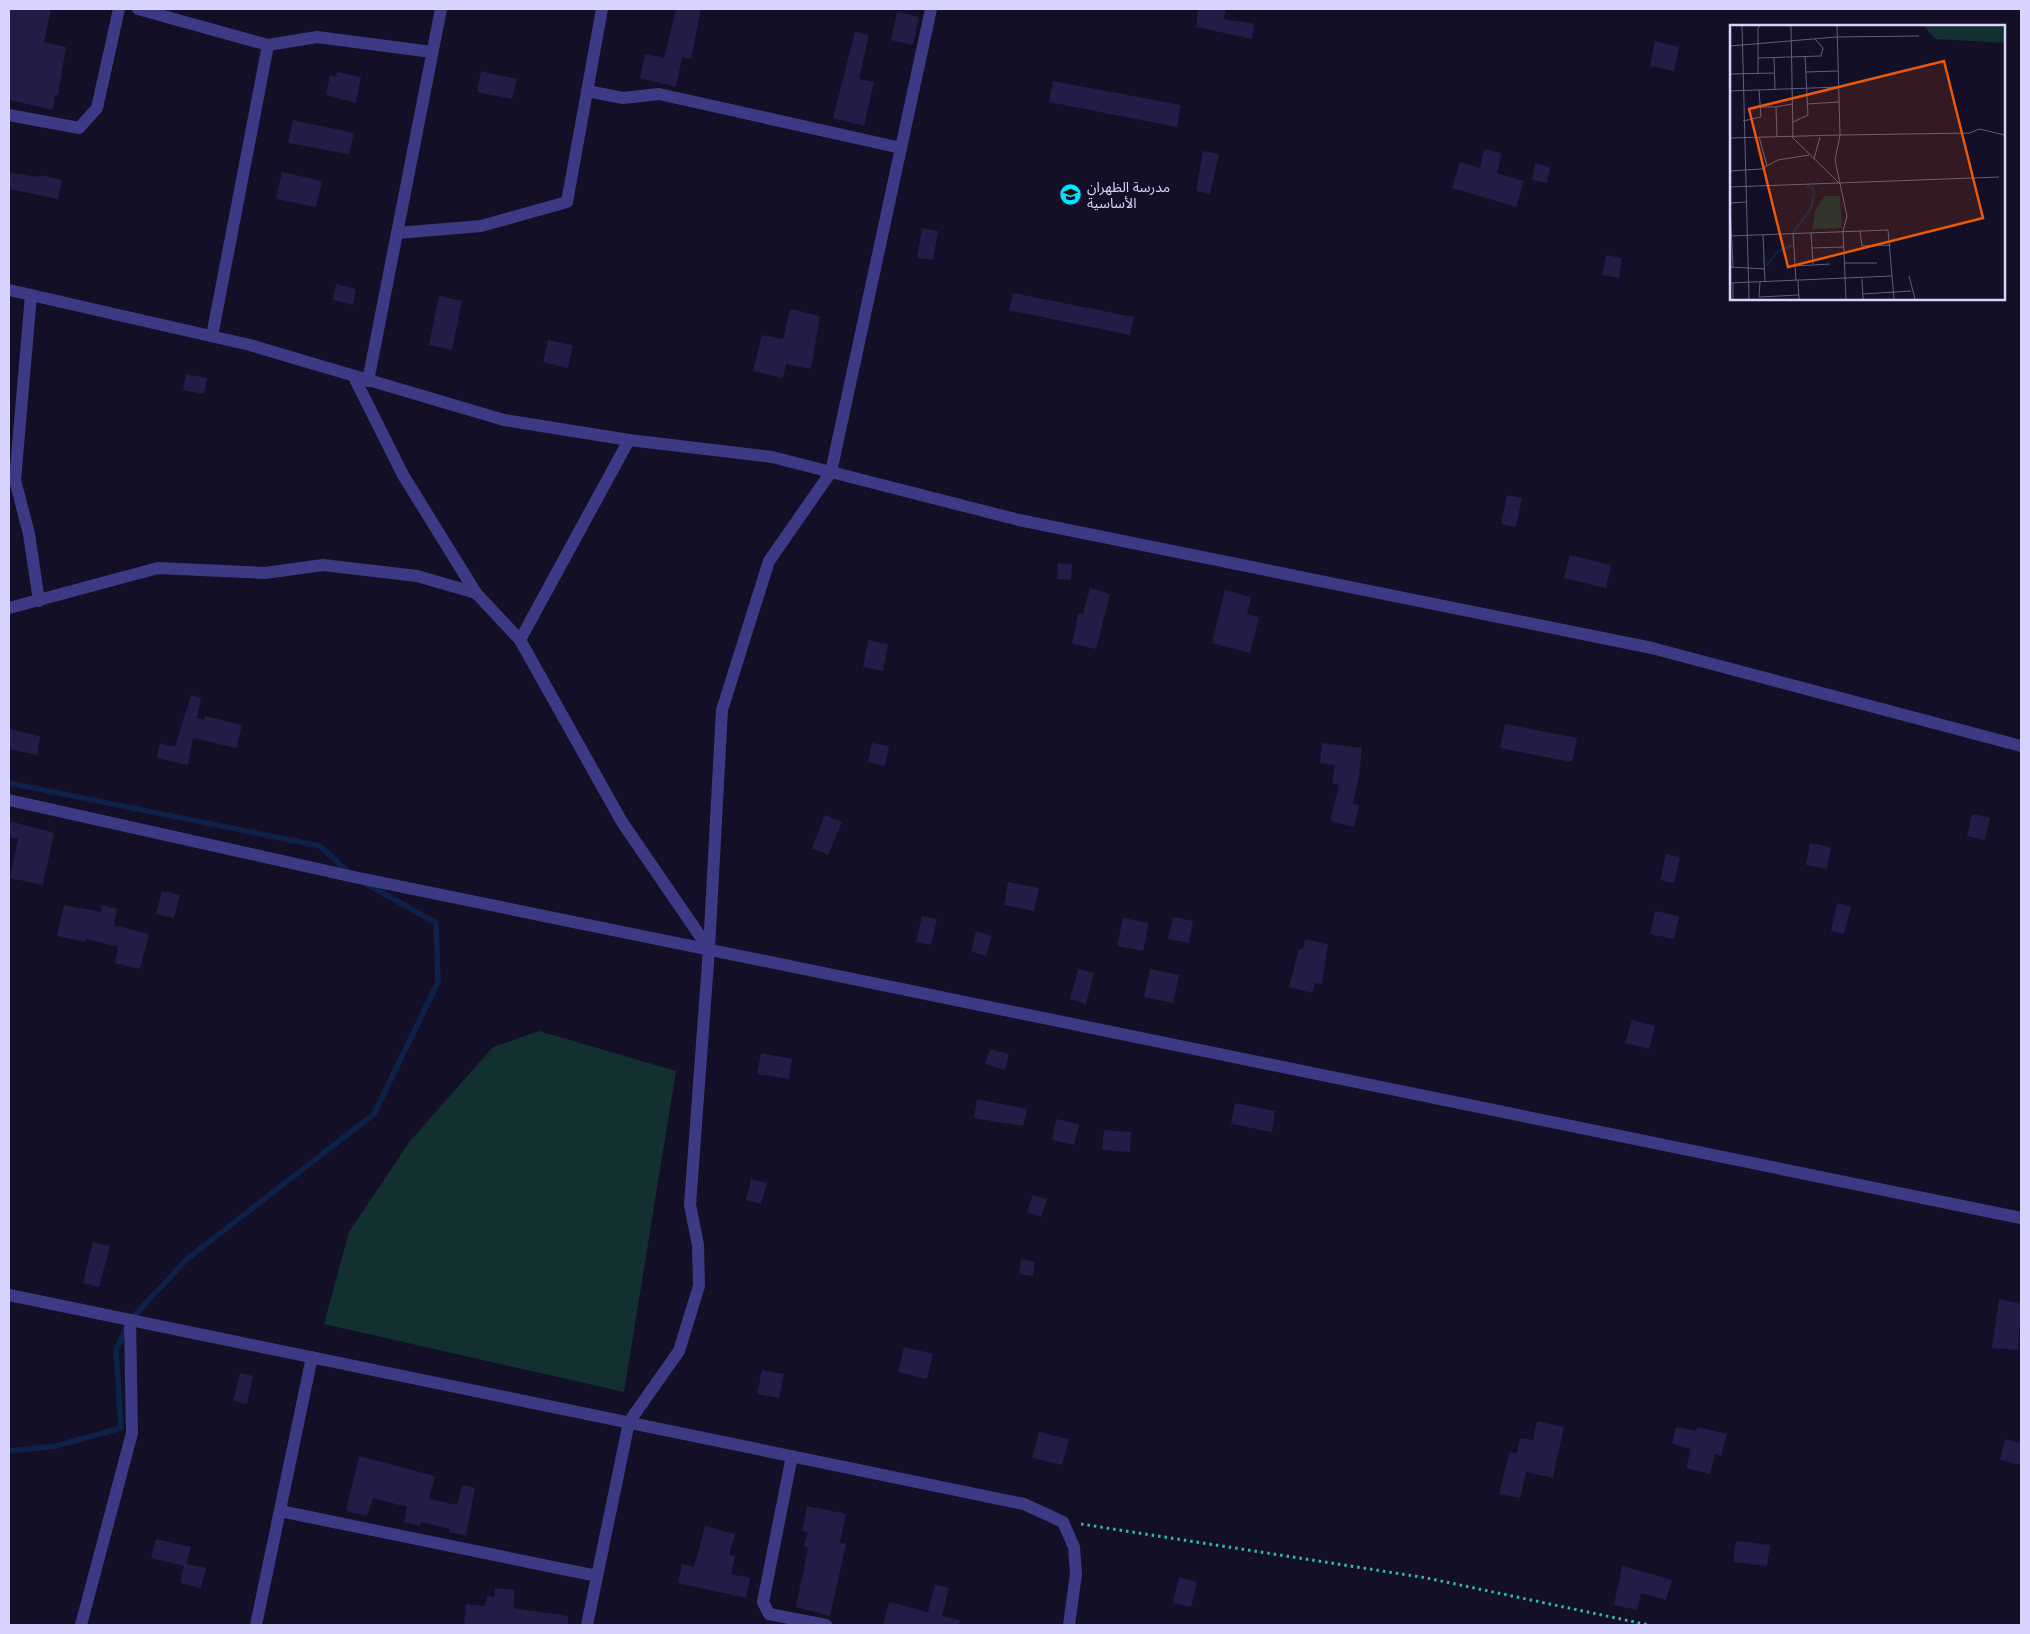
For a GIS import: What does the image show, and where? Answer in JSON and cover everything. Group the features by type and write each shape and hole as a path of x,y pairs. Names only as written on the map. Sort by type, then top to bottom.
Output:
{"street":[{"path":"9,115 79,128 97,108 119,9"},
{"path":"138,9 268,45 317,37 432,52"},
{"path":"368,381 441,9"},
{"path":"397,233 481,226 567,202 602,9"},
{"path":"587,1625 629,1422 679,1351 699,1286 698,1245 690,1205 709,949 722,710 769,561 831,472 932,9"},
{"path":"212,336 268,45"},
{"path":"587,91 623,98 659,94 901,148"},
{"path":"9,290 212,336 504,420 629,440 772,457 1019,520 1652,648 2021,746"},
{"path":"31,294 15,480 29,534 39,601"},
{"path":"354,377 403,475 476,593 520,640 622,822 709,949"},
{"path":"520,640 629,440"},
{"path":"9,608 158,568 265,573 323,565 417,576 476,593"},
{"path":"9,800 354,877 2021,1218"},
{"path":"9,1295 1024,1504 1063,1522 1074,1547 1076,1574 1069,1625"},
{"path":"81,1625 132,1433 130,1320"},
{"path":"256,1625 312,1357"},
{"path":"792,1456 763,1602 769,1614 826,1625"},
{"path":"280,1510 597,1576"}],"path":[{"path":"1063,1522 1427,1578 1649,1625"}],"green space":[{"path":"539,1031 676,1071 624,1392 324,1324 349,1232 410,1141 493,1047"}],"building":[{"path":"9,9 51,9 44,42 66,47 58,95 55,95 53,110 9,100"},
{"path":"676,9 701,9 691,59 682,57 676,87 640,78 645,54 664,58"},
{"path":"1198,9 1226,9 1224,19 1254,24 1252,39 1196,27"},
{"path":"897,12 919,17 913,45 891,40"},
{"path":"855,32 869,35 859,79 874,82 864,126 833,118"},
{"path":"1655,41 1679,47 1674,71 1650,66"},
{"path":"481,71 517,79 512,99 477,92"},
{"path":"337,72 361,77 356,103 326,95 330,75 336,77"},
{"path":"1053,81 1181,105 1177,127 1049,102"},
{"path":"293,120 354,133 349,154 288,143"},
{"path":"1484,149 1502,153 1497,173 1524,181 1516,207 1452,188 1460,162 1480,168"},
{"path":"1203,151 1219,154 1210,194 1196,191"},
{"path":"1535,163 1550,167 1547,183 1532,180"},
{"path":"282,172 322,181 316,207 276,199"},
{"path":"9,173 39,177 40,175 62,180 58,199 9,189"},
{"path":"922,228 938,231 933,260 917,258"},
{"path":"1606,255 1622,258 1619,278 1602,275"},
{"path":"336,284 356,289 353,305 333,300"},
{"path":"1013,293 1134,317 1130,335 1009,310"},
{"path":"439,296 462,301 452,350 429,345"},
{"path":"790,309 820,316 811,369 786,364 783,378 753,371 762,335 783,339"},
{"path":"548,340 573,345 568,368 543,362"},
{"path":"186,374 207,378 204,394 183,390"},
{"path":"1507,495 1522,498 1516,527 1501,524"},
{"path":"1570,555 1611,565 1606,588 1564,578"},
{"path":"1058,563 1072,564 1071,580 1057,579"},
{"path":"1090,588 1110,594 1096,649 1072,644 1078,613 1083,614"},
{"path":"1225,590 1251,597 1247,614 1259,617 1250,653 1212,643"},
{"path":"868,640 888,644 883,671 863,667"},
{"path":"191,695 201,698 197,718 204,720 205,716 242,725 236,748 193,738 188,765 157,758 160,743 175,747"},
{"path":"1505,724 1577,738 1572,762 1500,748"},
{"path":"9,729 40,736 37,755 9,749"},
{"path":"872,743 889,746 885,766 868,762"},
{"path":"1322,743 1362,748 1353,804 1359,805 1354,827 1330,821 1339,785 1332,783 1335,765 1320,763"},
{"path":"1972,814 1990,818 1985,840 1967,836"},
{"path":"825,815 842,822 828,855 812,848"},
{"path":"9,821 54,833 43,885 10,878 18,839 9,837"},
{"path":"1810,843 1831,847 1827,869 1806,865"},
{"path":"1666,854 1680,857 1674,883 1660,880"},
{"path":"1008,882 1039,888 1034,911 1004,905"},
{"path":"162,891 180,895 174,918 156,914"},
{"path":"1837,903 1851,907 1844,934 1831,931"},
{"path":"64,905 101,912 102,905 117,909 114,925 149,934 140,969 115,963 118,947 86,939 85,942 57,936"},
{"path":"1655,911 1679,916 1674,939 1650,934"},
{"path":"922,916 937,919 931,945 916,942"},
{"path":"1173,917 1193,921 1189,943 1168,939"},
{"path":"1123,918 1149,923 1143,951 1117,946"},
{"path":"976,931 992,936 986,956 971,951"},
{"path":"1305,939 1328,944 1322,984 1315,983 1312,993 1289,987 1299,949 1303,949"},
{"path":"1078,969 1094,973 1086,1004 1070,999"},
{"path":"1150,969 1179,975 1173,1003 1144,997"},
{"path":"1632,1020 1655,1026 1649,1049 1625,1043"},
{"path":"990,1049 1009,1054 1005,1070 985,1064"},
{"path":"761,1053 792,1059 789,1079 757,1074"},
{"path":"977,1099 1027,1109 1023,1126 974,1118"},
{"path":"1235,1103 1275,1111 1272,1132 1231,1124"},
{"path":"1056,1119 1079,1124 1074,1145 1052,1140"},
{"path":"1104,1130 1131,1132 1130,1152 1102,1150"},
{"path":"751,1179 767,1183 761,1204 746,1200"},
{"path":"1033,1195 1047,1199 1041,1217 1027,1212"},
{"path":"93,1242 110,1246 99,1287 83,1283"},
{"path":"1021,1259 1035,1262 1033,1276 1019,1274"},
{"path":"1999,1299 2021,1304 2018,1350 1992,1348"},
{"path":"904,1347 933,1354 927,1379 898,1372"},
{"path":"762,1370 784,1374 779,1398 757,1394"},
{"path":"240,1373 253,1376 247,1404 233,1401"},
{"path":"1537,1421 1564,1427 1553,1478 1526,1472 1520,1498 1499,1494 1509,1452 1517,1453 1520,1438 1533,1440"},
{"path":"1676,1427 1696,1431 1697,1427 1727,1434 1721,1456 1715,1454 1710,1474 1686,1468 1691,1449 1672,1444"},
{"path":"1039,1432 1069,1439 1062,1465 1032,1458"},
{"path":"2005,1439 2021,1443 2021,1465 2000,1460"},
{"path":"359,1456 435,1476 429,1499 457,1505 462,1485 475,1488 466,1536 449,1532 450,1529 421,1522 420,1526 404,1522 407,1507 373,1498 367,1516 346,1511"},
{"path":"807,1506 846,1514 840,1543 846,1544 830,1616 796,1607 808,1548 804,1546 808,1532 802,1531"},
{"path":"705,1526 735,1534 729,1555 735,1556 731,1574 750,1578 746,1598 678,1583 682,1564 694,1567"},
{"path":"156,1539 191,1547 187,1564 206,1568 201,1588 180,1583 184,1566 151,1558"},
{"path":"1736,1541 1770,1545 1767,1566 1733,1562"},
{"path":"1622,1566 1672,1580 1666,1600 1641,1593 1637,1610 1614,1605"},
{"path":"1179,1577 1197,1582 1191,1607 1173,1603"},
{"path":"935,1584 949,1588 942,1616 960,1620 959,1625 883,1625 889,1602 928,1612"},
{"path":"495,1588 515,1590 513,1608 568,1616 568,1625 464,1624 466,1604 485,1606 487,1596 494,1597"}],"waterway":[{"path":"9,783 320,846 349,873"},
{"path":"131,1319 187,1259 374,1114 438,982 436,923 365,883"},
{"path":"9,1451 56,1446 121,1428 116,1350 127,1327"}],"place":[{"name":"مدرسة الظهران الأساسية","path":"1071,195"}]}
